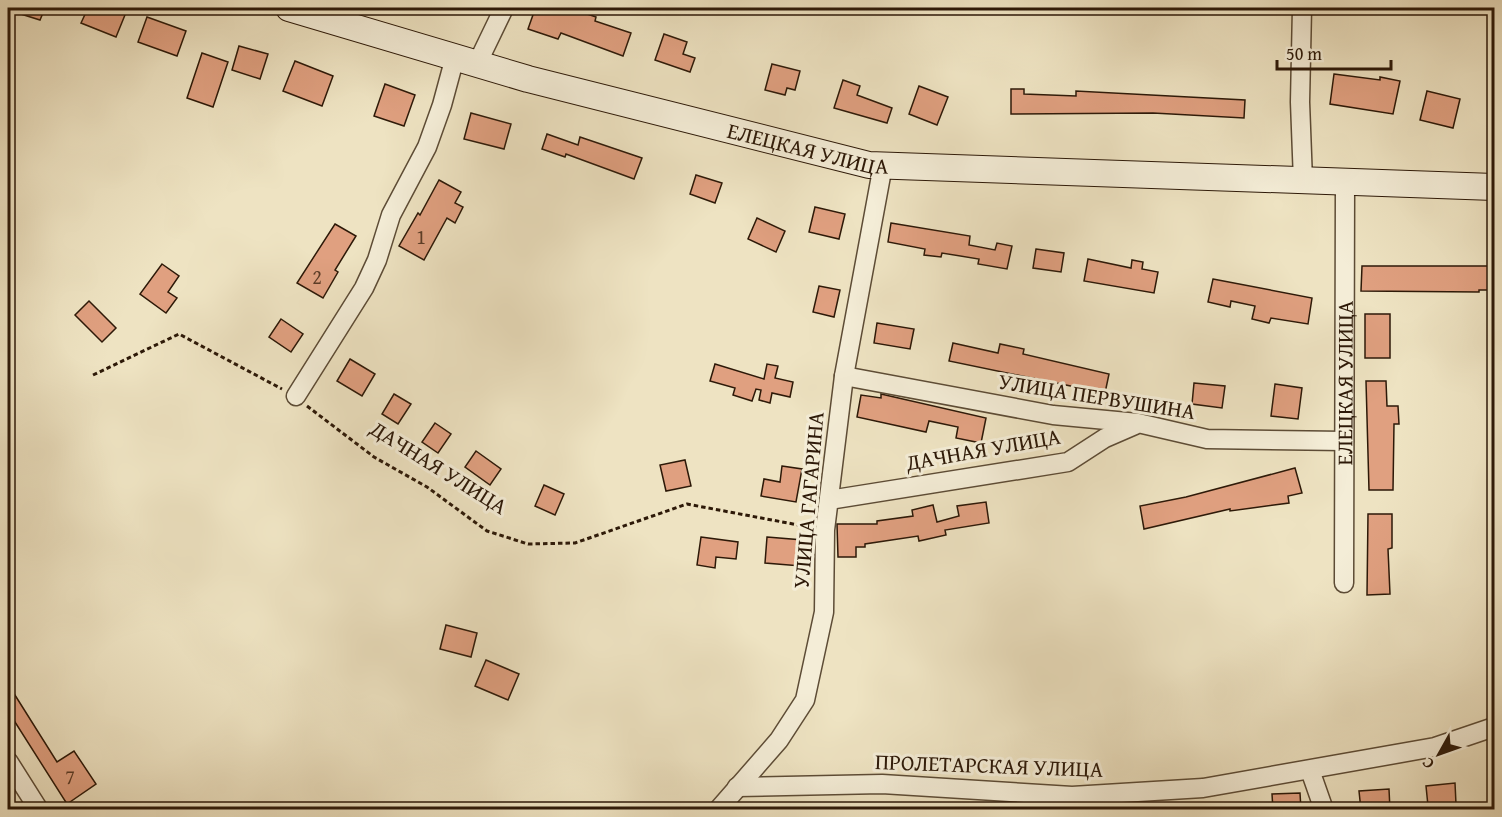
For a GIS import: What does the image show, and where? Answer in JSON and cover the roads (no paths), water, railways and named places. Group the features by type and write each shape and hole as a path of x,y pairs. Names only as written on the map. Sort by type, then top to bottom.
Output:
{"main road":[{"name":"ЕЛЕЦКАЯ УЛИЦА","path":"289,8 466,60 869,165 1494,187"}],"street":[{"path":"296,396 368,279 391,215 427,147 442,105 466,60 504,8"},
{"path":"1302,8 1303,181"},
{"name":"УЛИЦА ГАГАРИНА","path":"718,810 779,740 805,700 824,612 825,530 844,376 883,165"},
{"name":"ЕЛЕЦКАЯ УЛИЦА","path":"1344,183 1344,583"},
{"name":"УЛИЦА ПЕРВУШИНА","path":"844,376 1053,415 1138,423 1207,439 1344,441"},
{"name":"ДАЧНАЯ УЛИЦА","path":"829,500 1068,462 1105,438 1138,423"},
{"name":"ПРОЛЕТАРСКАЯ УЛИЦА","path":"737,788 882,784 1072,796 1203,788 1435,747 1494,727"},
{"path":"8,761 39,810"},
{"path":"1310,770 1324,810"}]}
